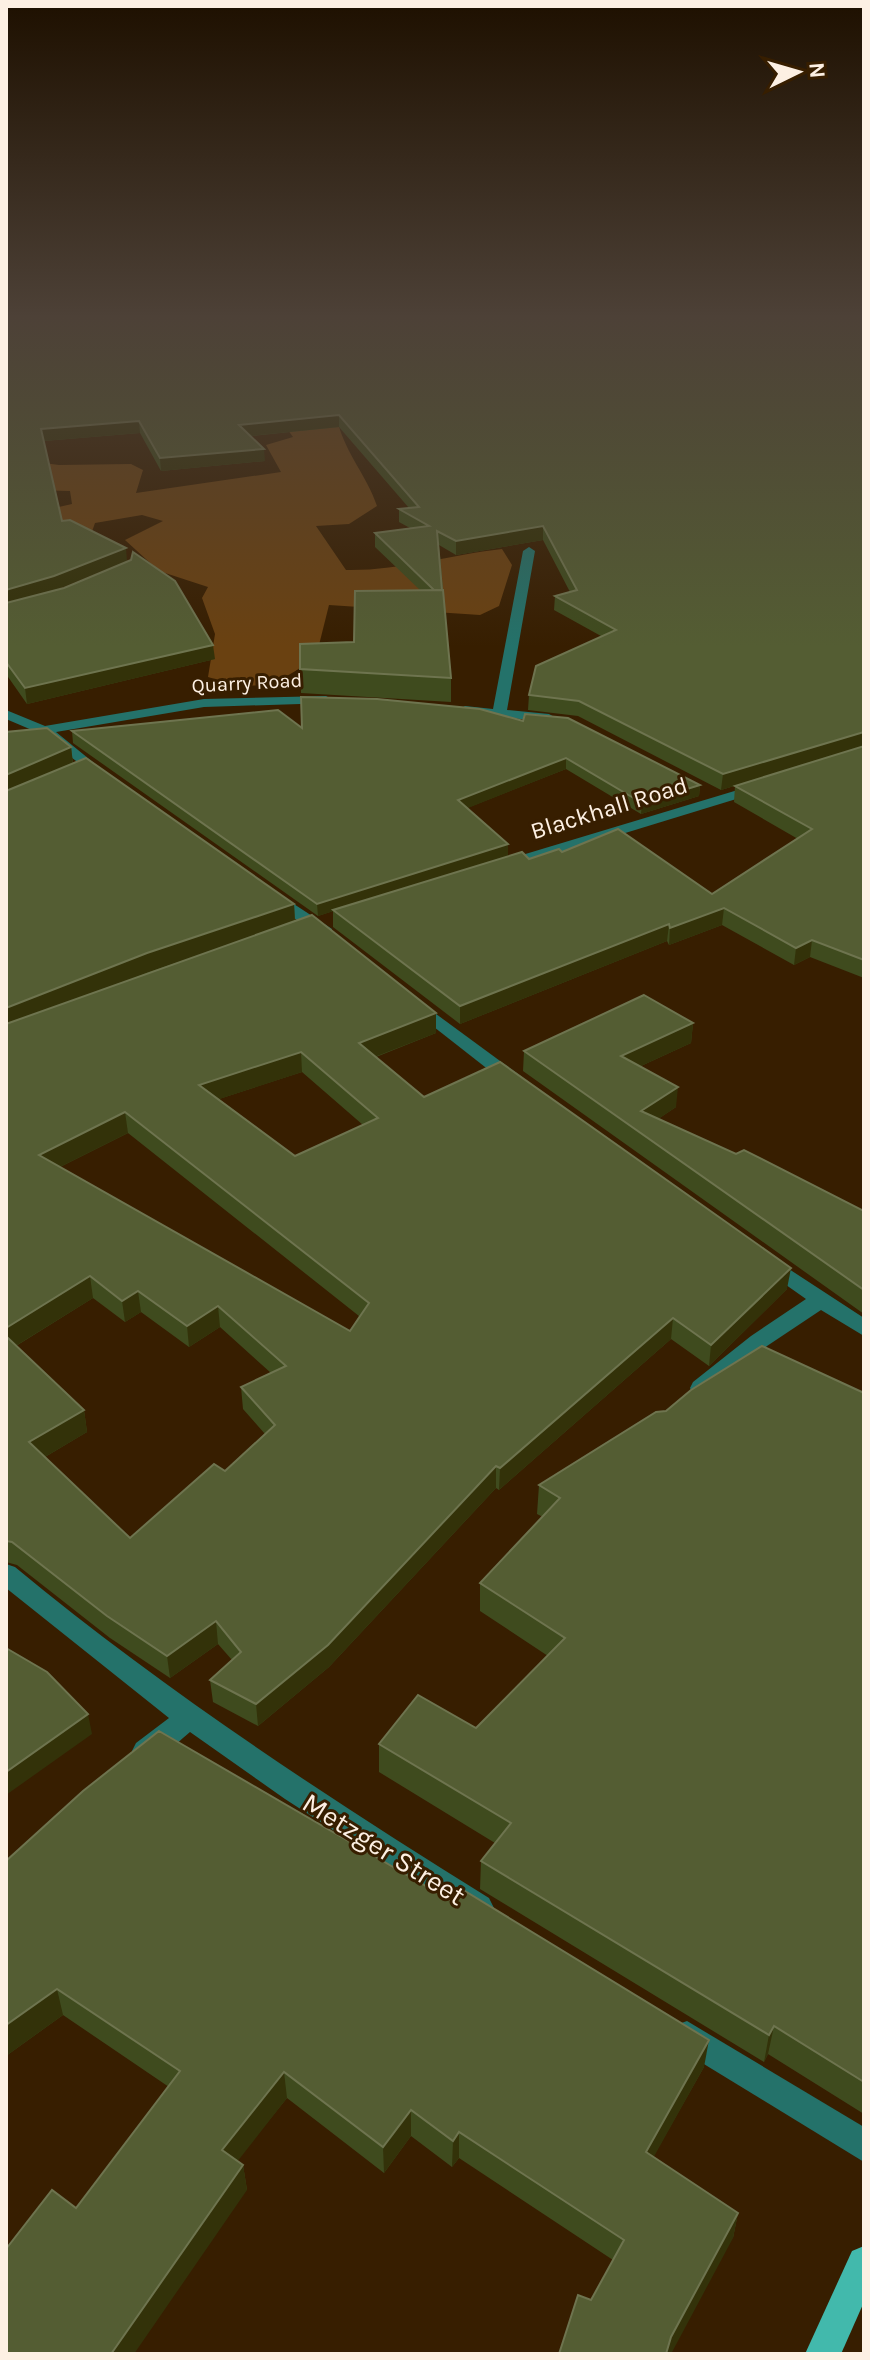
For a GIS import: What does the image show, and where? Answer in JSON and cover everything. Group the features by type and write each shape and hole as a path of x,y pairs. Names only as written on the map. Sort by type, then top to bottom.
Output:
{"main road":[{"path":"823,2354 864,2263"}],"street":[{"path":"499,713 529,551"},
{"name":"Quarry Road","path":"44,730 204,703 342,701"},
{"path":"453,709 560,720"},
{"path":"6,714 44,730 82,770 114,784"},
{"name":"Blackhall Road","path":"482,872 715,795 779,782"},
{"path":"265,890 308,927 340,944"},
{"path":"308,927 343,916"},
{"path":"403,994 528,1090"},
{"path":"755,1254 864,1329"},
{"path":"684,1404 759,1341 820,1300"},
{"name":"Metzger Street","path":"6,1574 187,1719 293,1793 497,1919"},
{"path":"127,1767 187,1719"},
{"path":"660,2020 864,2146"}],"shaded area":[{"path":"285,426 339,426 373,495 377,506 349,524 316,526 346,570 405,565 502,549 512,565 499,606 480,615 329,605 316,657 289,675 254,686 208,677 215,634 202,598 208,587 159,571 125,540 163,521 142,515 95,523 88,543 23,515 72,504 70,491 29,490 6,458 59,465 131,464 143,470 136,493 281,472 266,445 293,437"}],"building":[{"path":"6,426 76,426 41,429 62,521 70,520 126,548 54,576 6,590"},
{"path":"142,426 240,426 264,449 160,458"},
{"path":"349,426 864,426 864,732 723,774 579,701 529,695 536,666 616,630 555,596 577,590 543,526 456,541 437,531 442,590 434,590 375,533 429,526 399,509 419,507"},
{"path":"133,552 175,581 213,645 25,688 6,662 6,603 64,588 131,560"},
{"path":"443,590 451,678 300,669 300,644 354,642 355,591"},
{"path":"301,697 377,699 480,709 523,721 525,714 568,718 700,785 642,803 566,758 458,800 508,844 317,904 72,731 278,710 302,728"},
{"path":"47,728 71,747 6,775 6,732"},
{"path":"864,746 864,960 812,940 796,948 724,908 670,928 669,924 460,1006 333,910 522,852 529,859 559,849 562,852 618,829 712,894 812,829 735,786"},
{"path":"86,758 294,904 147,953 6,1008 6,791"},
{"path":"312,915 436,1013 359,1043 424,1097 500,1062 791,1268 711,1345 673,1318 500,1468 496,1466 328,1645 256,1704 210,1680 241,1652 216,1621 167,1656 107,1616 12,1542 6,1541 6,1336 84,1410 29,1442 130,1538 214,1464 225,1471 275,1425 241,1387 286,1366 218,1306 187,1326 138,1291 122,1301 90,1276 6,1328 6,1024","holes":["301,1052 378,1118 295,1156 199,1085","125,1112 369,1303 350,1331 39,1155"]},
{"path":"644,995 693,1023 621,1056 678,1087 641,1111 736,1154 744,1150 864,1211 864,1290 524,1051"},
{"path":"762,1346 864,1393 864,2082 774,2026 769,2035 481,1861 511,1823 379,1744 418,1695 476,1728 565,1638 480,1583 560,1498 539,1485 656,1412 666,1411 691,1390"},
{"path":"6,1648 47,1672 88,1714 6,1772"},
{"path":"159,1731 450,1900 460,1888 709,2040 646,2152 738,2213 671,2337 666,2354 559,2354 578,2295 591,2300 624,2240 459,2132 453,2141 411,2110 383,2147 284,2072 222,2150 243,2165 111,2354 6,2354 6,2249 52,2190 76,2208 180,2071 57,1989 6,2025 6,1861 83,1791"}]}
